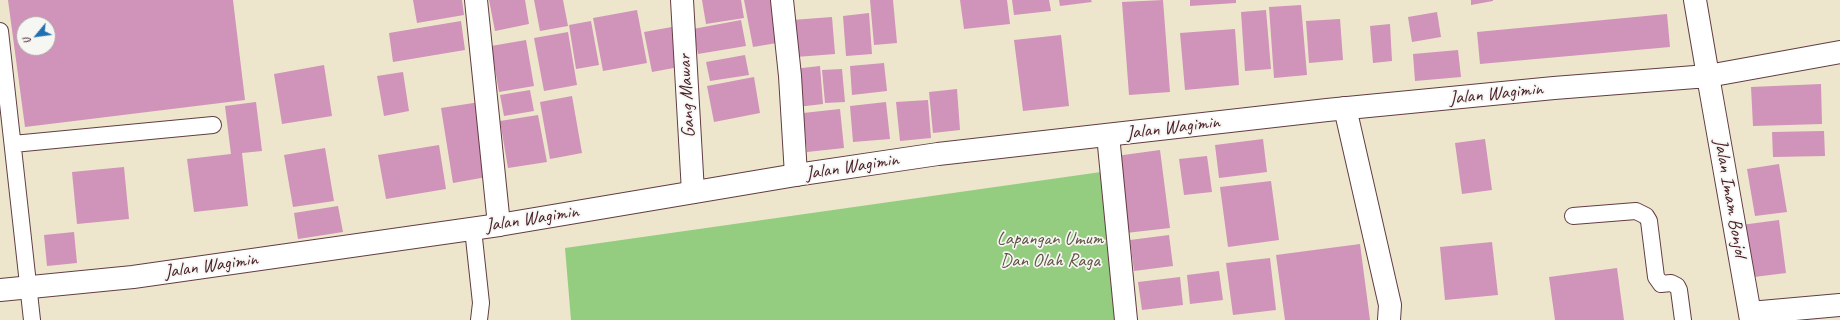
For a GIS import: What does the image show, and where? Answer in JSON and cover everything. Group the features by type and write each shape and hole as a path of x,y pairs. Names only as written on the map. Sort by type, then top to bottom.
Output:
{"main road":[{"path":"476,0 499,225"},
{"name":"Gang Mawar","path":"682,0 693,192"},
{"path":"782,0 790,76 796,175"},
{"name":"Jalan Imam Bonjol","path":"1695,0 1751,316"},
{"name":"Jalan Wagimin","path":"0,290 133,277 472,229 796,175 938,154 1345,108 1554,88 1708,76 1840,52"},
{"path":"1345,108 1390,306 1389,320"},
{"path":"1108,135 1126,320"},
{"path":"1751,316 1840,305"}],"lane":[{"path":"0,31 32,320"},
{"path":"12,144 213,125"},
{"path":"1573,216 1636,211 1646,216 1649,221 1656,276 1661,284 1671,283 1677,286 1679,290 1683,320"},
{"path":"472,229 481,303 479,320"}],"green space":[{"name":"Lapangan Umum Dan Olah Raga","path":"1115,170 1125,320 571,320 565,248"}],"building":[{"path":"8,0 233,0 245,100 25,127"},
{"path":"413,0 462,0 464,15 417,23"},
{"path":"489,0 525,0 529,24 495,31"},
{"path":"534,0 563,0 568,26 540,31"},
{"path":"702,0 741,0 744,18 706,24"},
{"path":"744,0 775,0 783,42 753,47"},
{"path":"870,0 893,0 897,43 874,45"},
{"path":"960,0 1007,0 1010,24 964,29"},
{"path":"1012,0 1049,0 1051,11 1014,15"},
{"path":"1059,0 1091,0 1092,2 1060,6"},
{"path":"1163,0 1170,92 1129,95 1122,2"},
{"path":"1190,0 1236,0 1236,3 1190,6"},
{"path":"1471,0 1493,0 1493,1 1471,5"},
{"path":"1301,5 1307,75 1274,78 1269,7"},
{"path":"637,10 647,63 603,71 593,18"},
{"path":"1266,10 1271,69 1245,71 1241,12"},
{"path":"1437,12 1441,37 1412,42 1408,17"},
{"path":"869,13 872,54 846,56 843,16"},
{"path":"1667,14 1670,47 1480,64 1477,32"},
{"path":"832,17 835,54 796,57 792,20"},
{"path":"1340,19 1343,60 1309,63 1306,21"},
{"path":"741,20 746,46 698,54 693,29"},
{"path":"461,21 465,50 393,62 389,33"},
{"path":"591,21 599,65 576,69 569,25"},
{"path":"1390,24 1392,61 1373,63 1370,26"},
{"path":"672,27 679,67 652,72 644,32"},
{"path":"1235,29 1239,85 1185,90 1180,33"},
{"path":"568,32 577,85 544,91 534,38"},
{"path":"1061,35 1069,106 1023,111 1014,40"},
{"path":"526,40 534,86 499,92 491,46"},
{"path":"1458,50 1461,77 1415,81 1413,54"},
{"path":"745,55 749,75 710,81 706,62"},
{"path":"884,63 887,91 852,95 850,66"},
{"path":"324,65 332,116 282,124 274,74"},
{"path":"820,66 823,104 797,107 793,69"},
{"path":"842,69 845,102 825,103 822,70"},
{"path":"403,72 409,111 384,116 377,76"},
{"path":"754,77 760,113 714,122 707,86"},
{"path":"1821,84 1822,124 1753,126 1751,87"},
{"path":"957,89 960,130 933,133 929,92"},
{"path":"530,90 534,111 504,116 500,95"},
{"path":"572,96 582,153 550,159 540,102"},
{"path":"928,100 931,138 900,141 896,102"},
{"path":"256,102 262,151 242,153 248,206 194,212 187,159 231,154 225,106"},
{"path":"480,102 492,176 453,183 441,108"},
{"path":"886,102 890,139 853,142 850,106"},
{"path":"840,109 844,148 807,152 803,113"},
{"path":"538,115 547,162 508,168 500,121"},
{"path":"1824,131 1825,156 1773,157 1772,132"},
{"path":"1263,139 1267,172 1219,178 1215,145"},
{"path":"1485,139 1492,190 1462,194 1455,143"},
{"path":"439,145 446,189 386,199 378,155"},
{"path":"325,148 334,201 293,207 284,155"},
{"path":"1160,150 1170,228 1126,233 1116,156"},
{"path":"1207,156 1212,192 1184,195 1179,159"},
{"path":"1779,164 1787,212 1755,216 1747,169"},
{"path":"124,167 129,219 77,224 72,172"},
{"path":"1271,181 1279,240 1228,247 1220,187"},
{"path":"338,206 343,232 298,239 294,213"},
{"path":"1779,220 1786,273 1746,278 1741,225"},
{"path":"74,232 77,263 47,266 44,235"},
{"path":"1169,235 1173,266 1134,271 1130,240"},
{"path":"1492,242 1498,295 1445,300 1440,247"},
{"path":"1360,244 1370,320 1285,320 1276,255"},
{"path":"1270,258 1276,310 1233,315 1226,263"},
{"path":"1617,268 1624,320 1555,320 1549,277"},
{"path":"1219,271 1223,300 1190,304 1187,275"},
{"path":"1180,277 1183,305 1142,310 1138,282"}]}
